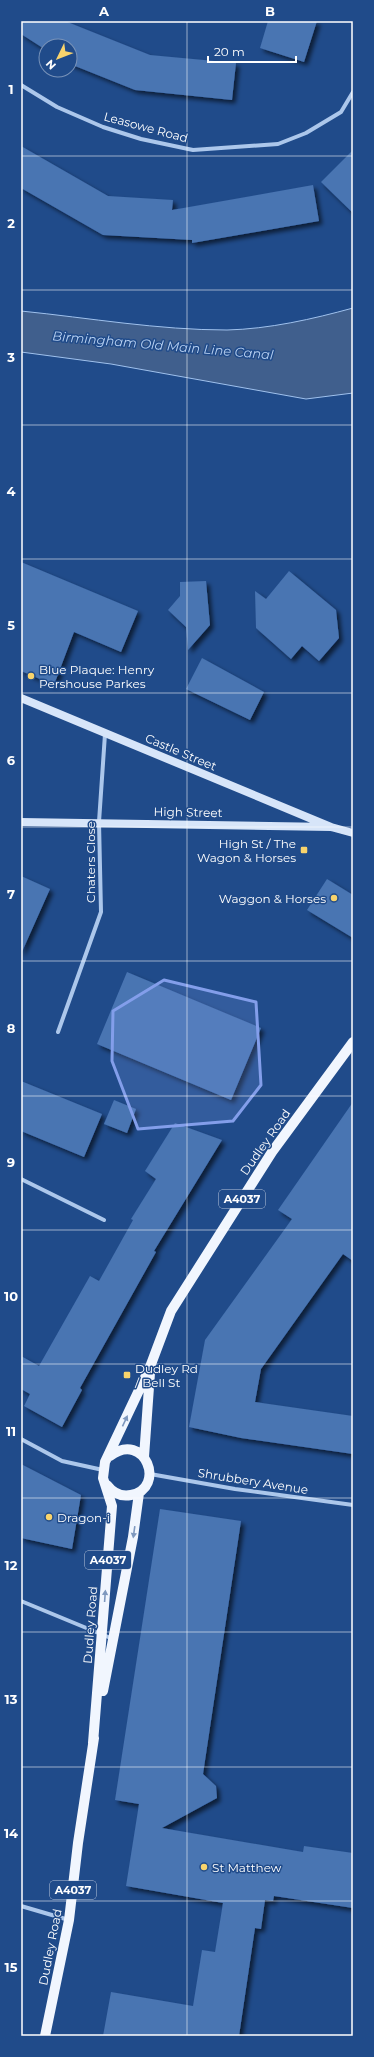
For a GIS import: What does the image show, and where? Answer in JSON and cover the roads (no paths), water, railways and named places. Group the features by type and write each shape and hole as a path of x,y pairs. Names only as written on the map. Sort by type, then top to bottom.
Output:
{"main road":[{"name":"Dudley Road","path":"93,1743 112,1506 103,1478 103,1470 150,1367 171,1311 272,1152 353,1042"},
{"name":"Dudley Road","path":"45,2036 69,1920 78,1843 93,1743 133,1537 139,1493 146,1485 150,1474 148,1463 144,1457 147,1438 150,1367"},
{"path":"110,1456 123,1449 131,1450 144,1457"},
{"path":"106,1485 119,1495 127,1496 139,1493"}],"street":[{"name":"Leasowe Road","path":"21,85 57,107 103,127 141,139 193,150 278,144 306,133 340,112 353,92"},
{"name":"Castle Street","path":"21,698 331,828"},
{"name":"Chaters Close","path":"58,1032 100,912 100,822 105,733"},
{"name":"High Street","path":"21,822 100,822 331,828 353,833"},
{"path":"21,1180 104,1220"},
{"path":"21,1439 62,1461 103,1470"},
{"name":"Shrubbery Avenue","path":"150,1474 235,1489 353,1505"},
{"path":"21,1601 113,1639"},
{"path":"21,1906 69,1920"}],"water":[{"name":"Birmingham Old Main Line Canal","path":"353,308 353,393 306,399 111,364 21,352 21,311 150,326 227,330 259,328 291,323"}],"place":[{"name":"Blue Plaque: Henry Pershouse Parkes","path":"31,676"},
{"name":"High St / The Wagon & Horses","path":"304,850"},
{"name":"Waggon & Horses","path":"334,898"},
{"name":"Dudley Rd / Bell St","path":"127,1375"},
{"name":"Dragon-i","path":"49,1517"},
{"name":"St Matthew","path":"204,1867"}]}
